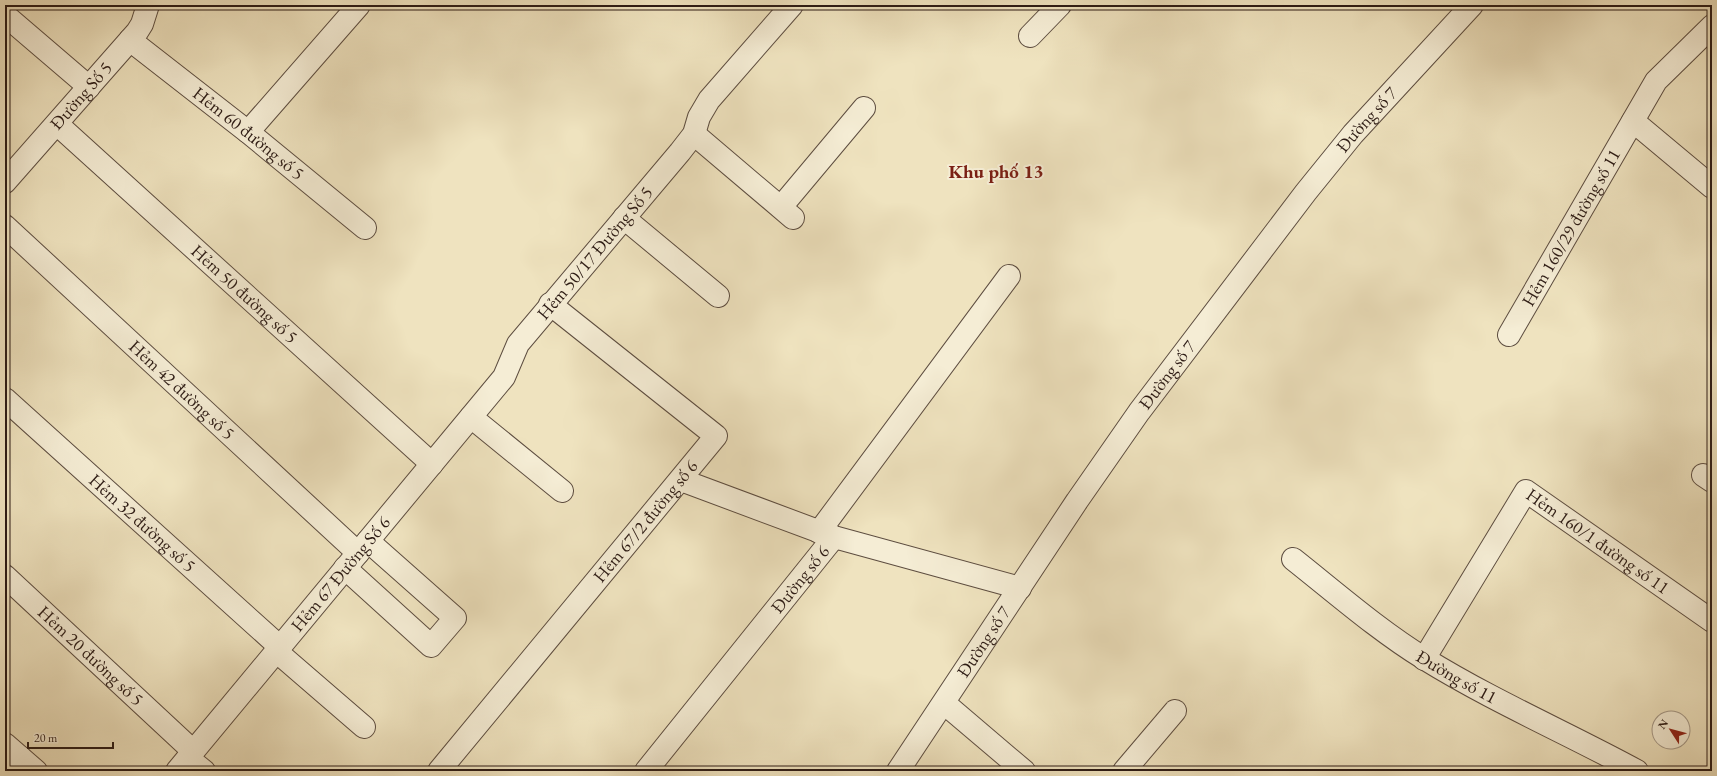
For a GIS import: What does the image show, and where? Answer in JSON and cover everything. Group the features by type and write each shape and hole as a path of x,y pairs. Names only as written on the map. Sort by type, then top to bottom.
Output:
{"street":[{"name":"Đường Số 5","path":"5,182 130,40 142,24 148,5"},
{"path":"248,132 359,5"},
{"name":"Hẻm 50/17 Đường Số 5","path":"504,377 518,344 550,304 680,152 694,134 699,117 709,100 792,5"},
{"path":"1030,36 1060,5"},
{"name":"Đường số 7","path":"898,771 1077,501 1139,412 1306,192 1379,105 1472,5"},
{"path":"5,15 89,87"},
{"name":"Hẻm 160/29 đường số 11","path":"1509,335 1656,81 1712,26"},
{"name":"Hẻm 60 đường số 5","path":"130,40 248,132 365,228"},
{"path":"694,134 787,213 864,108"},
{"path":"1633,121 1712,187"},
{"name":"Hẻm 50 đường số 5","path":"57,124 432,464"},
{"path":"624,218 718,296"},
{"name":"Hẻm 42 đường số 5","path":"5,226 357,554"},
{"name":"Đường số 6","path":"646,771 827,535 1008,276"},
{"name":"Hẻm 67/2 đường số 6","path":"439,771 682,480 716,436 550,304"},
{"name":"Hẻm 67 Đường Số 6","path":"191,763 278,649 504,377"},
{"name":"Hẻm 32 đường số 5","path":"5,399 364,727"},
{"path":"471,417 562,491"},
{"path":"682,480 827,535"},
{"name":"Hẻm 160/1 đường số 11","path":"1424,659 1526,491 1712,621"},
{"name":"Đường số 6","path":"827,535 1020,588"},
{"name":"Đường số 11","path":"1293,559 1386,632 1424,659 1480,692 1628,769"},
{"name":"Hẻm 20 đường số 5","path":"5,576 191,763"},
{"path":"944,703 1024,771"},
{"path":"1124,771 1175,711"}],"district":[{"name":"Khu phố 13","path":"996,171"}]}
